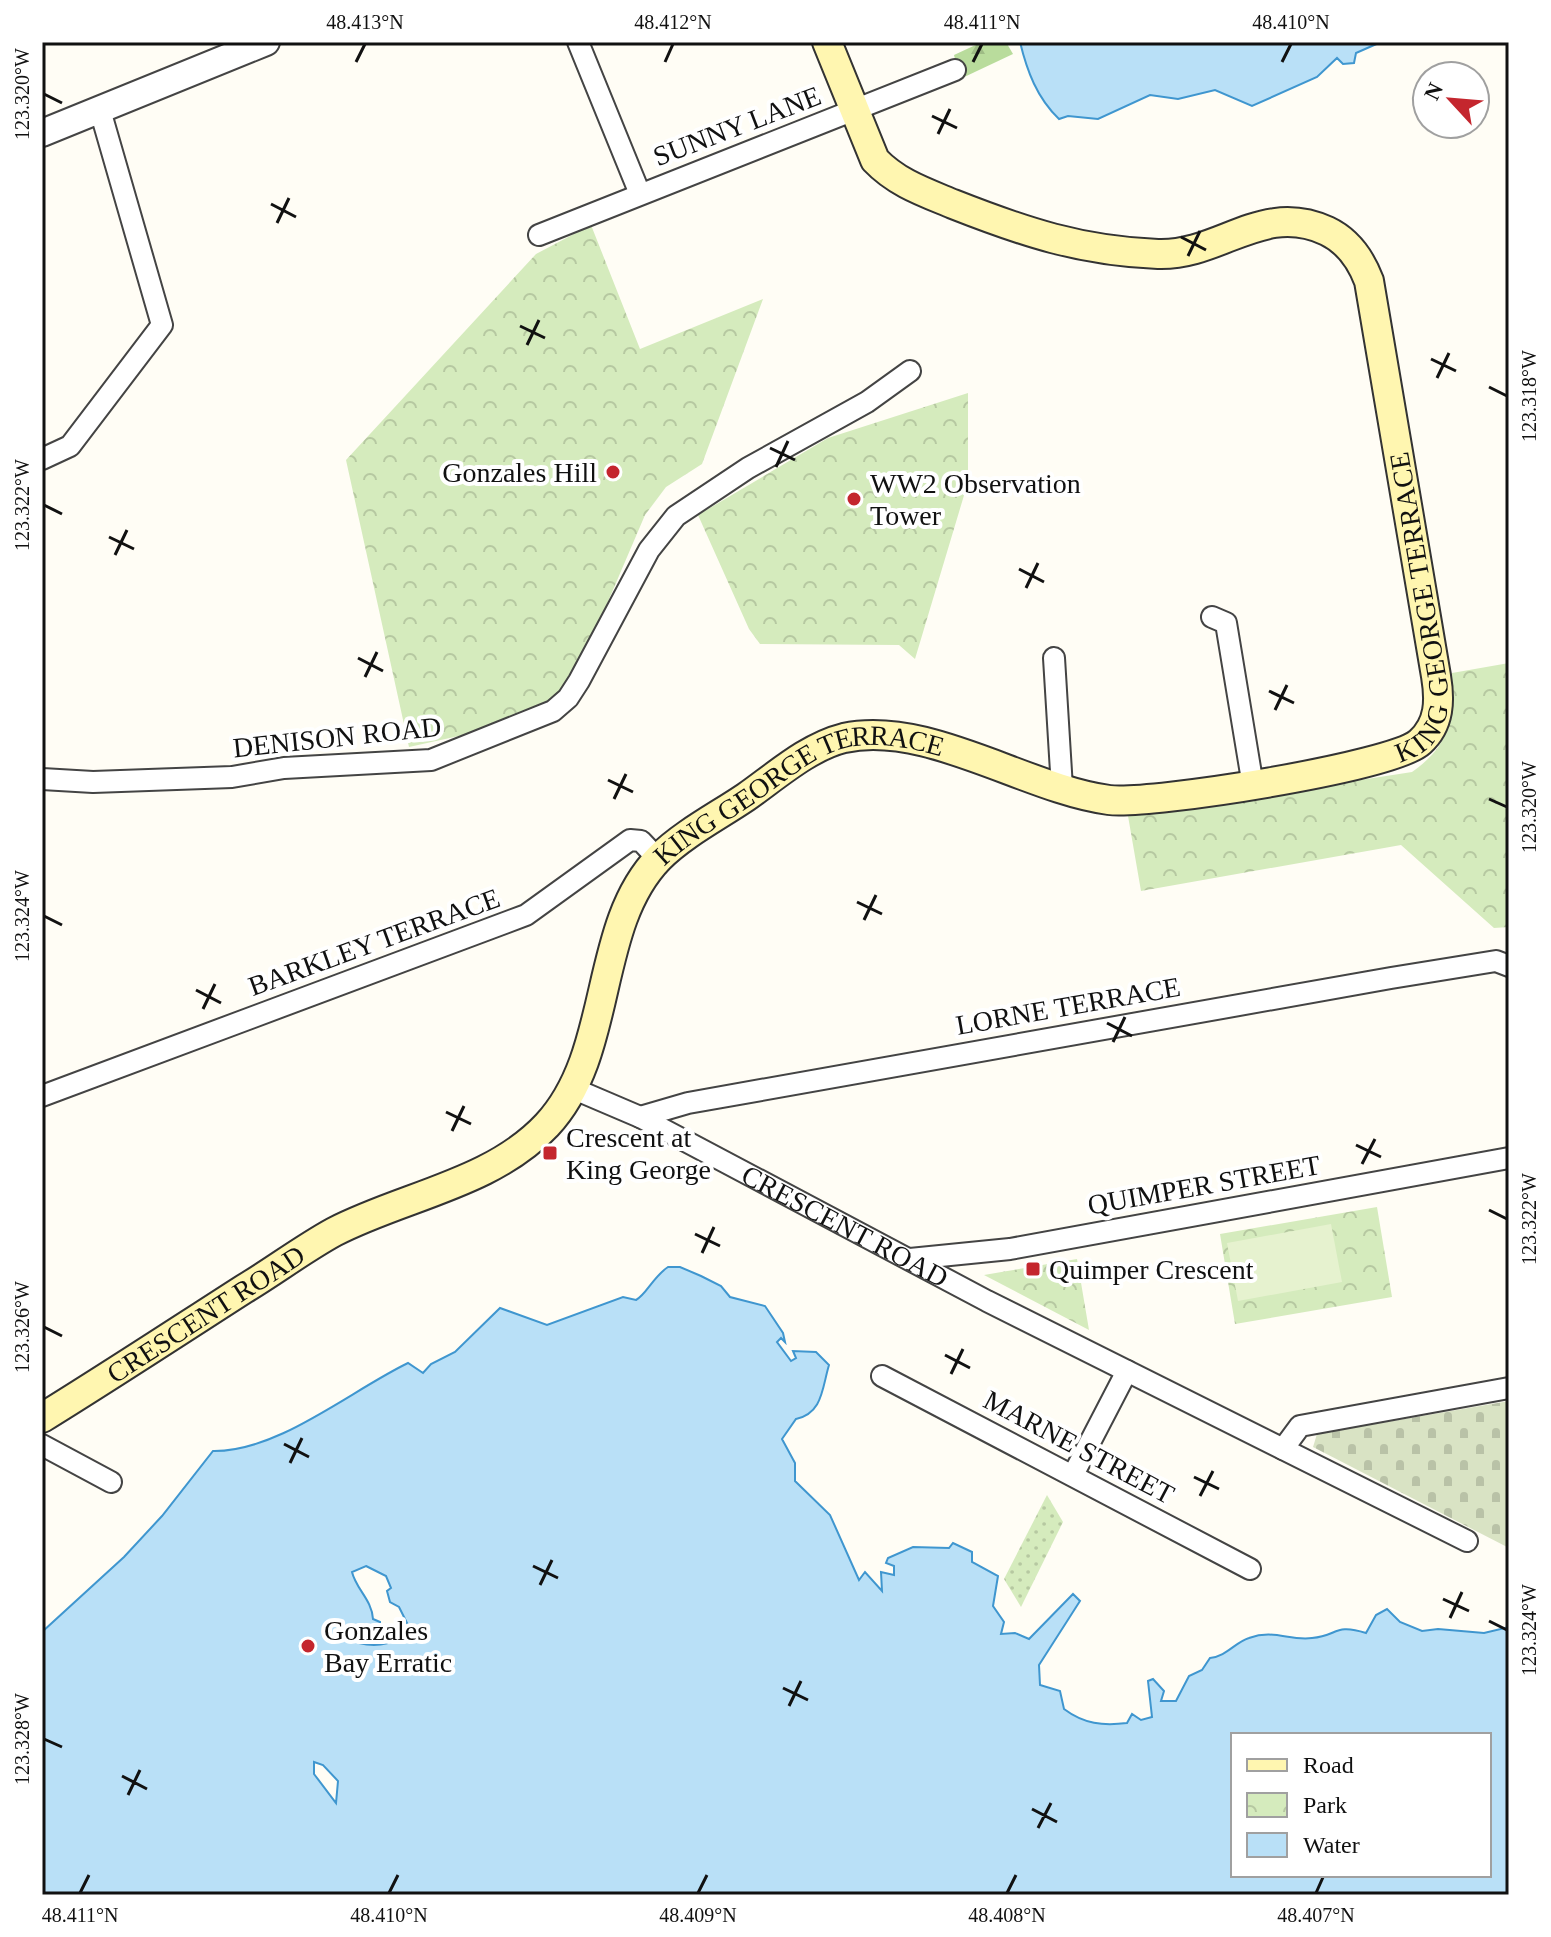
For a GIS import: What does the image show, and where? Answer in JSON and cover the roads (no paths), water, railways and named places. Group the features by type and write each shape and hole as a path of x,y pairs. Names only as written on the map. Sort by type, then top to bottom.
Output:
{"main road":[{"name":"KING GEORGE TERRACE","path":"572,1088 594,1033 621,926 631,901 658,859 825,744 845,738 903,736 1062,788 1129,802 1253,786 1404,753 1430,730 1438,707 1376,324 1363,265 1336,235 1318,227 1284,220 1249,228 1198,248 1160,254 1043,238 897,180 875,160 827,42"},
{"name":"CRESCENT ROAD","path":"42,1418 334,1232 495,1163 530,1141 547,1124 572,1088"}],"street":[{"path":"42,133 266,42"},
{"path":"578,42 640,194"},
{"name":"SUNNY LANE","path":"539,235 955,70"},
{"path":"42,459 70,446 162,325 100,110"},
{"name":"DENISON ROAD","path":"42,779 93,782 232,777 284,768 431,760 553,711 568,698 579,681 649,550 676,516 735,476 867,402 910,371"},
{"path":"1212,617 1226,623 1253,786"},
{"path":"1054,658 1062,788"},
{"name":"BARKLEY TERRACE","path":"42,1096 526,915 630,840 641,841 658,859"},
{"name":"LORNE TERRACE","path":"640,1117 688,1103 988,1048 1466,965 1496,961 1508,965"},
{"name":"CRESCENT ROAD","path":"572,1088 640,1117 1127,1371 1467,1541"},
{"name":"QUIMPER STREET","path":"909,1259 1010,1249 1509,1158"},
{"path":"1073,1475 1127,1371"},
{"name":"MARNE STREET","path":"882,1376 1250,1569"},
{"path":"1283,1449 1300,1426 1509,1388"},
{"path":"42,1445 111,1482"}],"water":[{"path":"1020,42 1381,42 1356,53 1354,63 1343,64 1337,58 1317,77 1252,106 1215,90 1178,99 1150,95 1098,119 1068,116 1059,119 1034,84"},
{"path":"668,1267 680,1267 721,1286 730,1297 765,1306 783,1333 785,1342 781,1338 777,1342 791,1361 796,1358 793,1351 816,1352 829,1365 816,1405 805,1416 796,1419 782,1439 795,1463 795,1481 830,1515 859,1580 865,1572 882,1591 881,1572 894,1575 894,1566 886,1563 888,1558 913,1547 949,1548 953,1543 972,1552 972,1562 998,1576 993,1606 1004,1622 1001,1634 1015,1633 1029,1639 1073,1594 1080,1601 1039,1665 1040,1685 1060,1691 1064,1709 1079,1718 1110,1724 1127,1723 1132,1714 1141,1720 1152,1717 1148,1681 1153,1679 1164,1691 1161,1701 1176,1701 1189,1676 1202,1670 1210,1658 1258,1636 1312,1638 1348,1629 1366,1633 1376,1615 1387,1609 1400,1622 1422,1631 1438,1629 1484,1633 1509,1627 1509,1895 42,1895 42,1632 124,1557 162,1516 213,1451 238,1449 288,1431 408,1363 423,1373 431,1364 455,1352 500,1308 547,1325 623,1297 636,1300","holes":["366,1566 386,1576 391,1588 387,1591 390,1602 399,1607 409,1627 387,1643 359,1643 357,1629 380,1634 380,1622 373,1619 370,1606 352,1572","314,1762 323,1765 338,1781 336,1803 314,1774"]}],"place":[{"name":"Gonzales Hill","path":"613,472"},
{"name":"WW2 Observation Tower","path":"854,499"},
{"name":"Crescent at King George","path":"550,1153"},
{"name":"Quimper Crescent","path":"1033,1269"},
{"name":"Gonzales Bay Erratic","path":"308,1646"}]}
